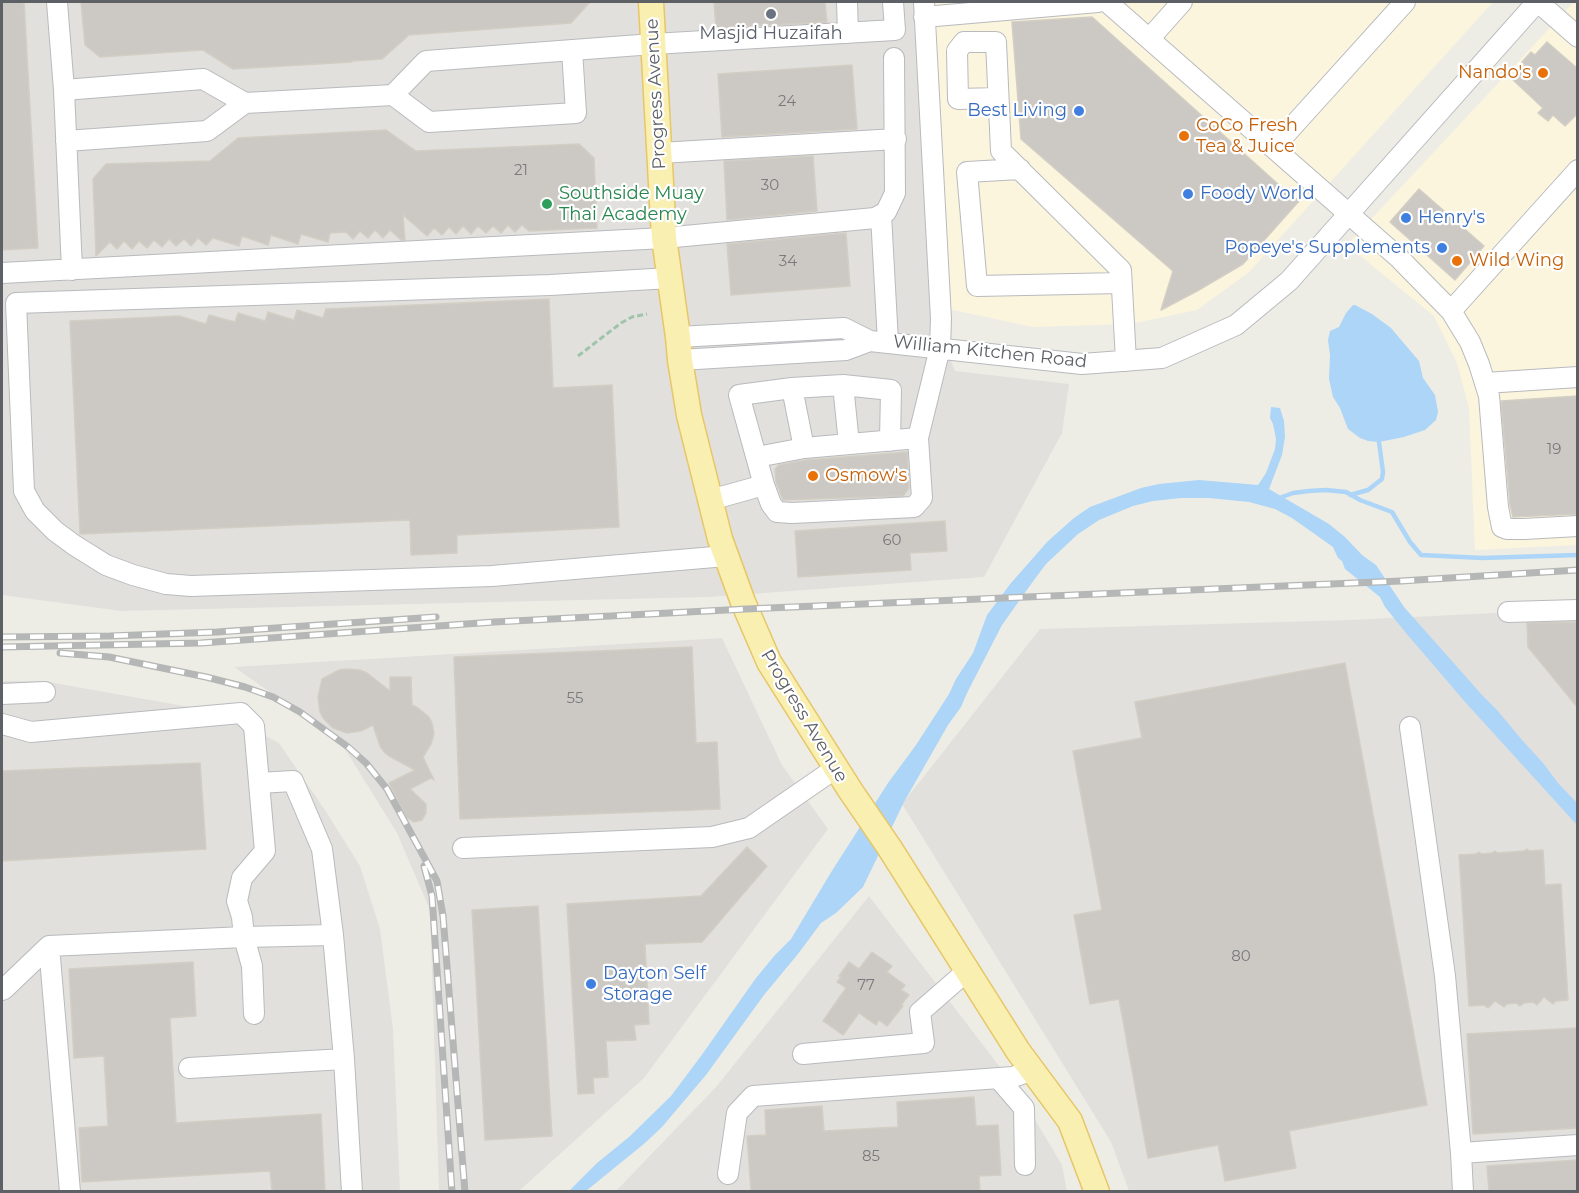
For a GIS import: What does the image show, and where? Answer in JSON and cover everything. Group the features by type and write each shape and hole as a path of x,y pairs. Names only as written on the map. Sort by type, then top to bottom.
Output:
{"main road":[{"name":"Progress Avenue","path":"651,2 664,238 689,415 726,556 743,602 769,662 1018,1051 1070,1121 1097,1191"}],"street":[{"path":"57,2 64,90 72,270"},
{"path":"847,2 848,33"},
{"path":"393,95 426,61 653,44 895,30 893,2"},
{"path":"890,441 891,390 843,385 792,388 739,395 764,484 771,504 777,512 914,507 922,498 918,438 940,348 941,312 924,9 1098,2"},
{"path":"1107,2 1349,213 1399,258 1451,311 1470,342 1489,396 1498,507 1502,527 1524,529 1578,526"},
{"path":"1150,38 1182,2"},
{"path":"1274,147 1405,2"},
{"path":"1537,2 1578,37"},
{"name":"William Kitchen Road","path":"679,349 846,350 879,341 1082,364 1162,358 1236,326 1289,281 1537,2"},
{"path":"64,90 203,79 245,103 393,95 429,122 576,113 572,50"},
{"path":"2,273 664,238 875,218 886,212 895,193 894,58"},
{"path":"999,98 1001,150 1120,270 1126,361"},
{"path":"66,141 207,131 245,103"},
{"path":"660,153 896,139"},
{"path":"1020,169 967,172 977,286 1121,284"},
{"path":"1451,311 1578,170"},
{"path":"879,341 881,214"},
{"path":"670,278 550,285 16,303 24,491 35,511 55,531 74,545 106,565 166,584 492,576 726,556"},
{"path":"1485,383 1578,377"},
{"path":"843,385 849,444"},
{"path":"792,388 804,448"},
{"path":"757,457 804,448 918,438"},
{"path":"711,500 764,484"},
{"path":"1508,612 1578,610"},
{"path":"2,694 45,692"},
{"path":"2,724 31,732 241,713 254,726 265,851 242,878 237,901 252,966 254,1014"},
{"path":"1410,727 1445,976 1461,1153 1462,1191"},
{"path":"464,848 712,837 749,828 836,768"},
{"path":"259,783 293,781 322,849 333,935 344,1059 352,1191"},
{"path":"2,990 49,946 333,935"},
{"path":"49,946 70,1191"},
{"path":"803,1054 924,1043 920,1012 967,971"},
{"path":"189,1068 344,1059"},
{"path":"728,1174 737,1113 753,1096 999,1079 1033,1070"},
{"path":"999,1079 1024,1108 1025,1164"},
{"path":"1461,1153 1578,1145"}],"path":[{"path":"578,356 621,323 632,317 647,314"}],"shaded area":[{"path":"2,2 915,2 930,305 955,371 1069,384 1062,433 984,577 709,597 121,611 2,595"},
{"path":"915,2 1493,2 1249,272 1197,310 1130,324 1033,327 930,305"},
{"path":"1574,2 1577,2 1577,545 1475,550 1469,408 1457,363 1434,316 1347,245"},
{"path":"1577,609 1577,1191 1129,1191 1111,1142 902,804 1040,629 1350,620"},
{"path":"722,638 782,765 828,829 644,1078 519,1191 439,1191 430,910 397,833 340,741 234,667"},
{"path":"2,681 43,681 223,713 279,743 360,866 380,929 393,1029 400,1191 2,1192"},
{"path":"869,896 1016,1088 1062,1165 1067,1191 615,1192 716,1087"}],"water":[{"path":"1353,305 1372,314 1391,328 1419,361 1423,378 1435,395 1438,412 1436,420 1425,430 1379,442 1360,438 1348,429 1333,397 1329,379 1328,340 1330,331 1339,327"},
{"path":"1271,407 1280,408 1285,437 1282,455 1269,489 1329,524 1376,565 1404,607 1577,803 1577,825 1466,703 1406,633 1385,607 1380,597 1345,569 1333,547 1292,518 1275,509 1249,502 1181,498 1133,506 1099,520 1078,534 1046,564 1002,625 961,707 948,725 904,802 863,887 836,913 821,923 764,995 706,1075 662,1127 586,1191 568,1192 671,1096 756,978 791,939 888,783 949,694 973,653 987,615 1011,583 1048,541 1090,507 1141,488 1199,480 1258,485 1266,473 1275,449 1276,439 1270,418"}],"building":[{"path":"2,2 24,2 38,248 2,250"},
{"path":"81,2 590,2 571,23 409,35 382,59 233,69 203,50 100,57 85,45"},
{"name":"Masjid Huzaifah","path":"714,2 825,2 827,22 716,28"},
{"path":"1092,17 1299,201 1243,264 1161,310 1173,271 1021,139 1012,22"},
{"path":"1547,42 1578,69 1578,113 1565,126 1553,115 1548,121 1538,113 1543,108 1512,79 1525,65 1522,62 1531,52 1535,55"},
{"path":"852,65 857,129 722,137 718,74"},
{"path":"386,130 416,151 579,144 594,158 597,228 529,231 522,225 515,232 508,225 501,233 493,226 486,233 478,226 471,234 463,226 456,234 449,227 442,235 434,228 427,236 403,215 405,240 401,240 390,230 383,238 375,230 368,238 360,231 353,239 346,232 330,233 328,242 301,234 298,244 271,235 268,245 242,236 239,246 213,238 206,245 198,238 191,246 184,239 176,246 169,239 162,247 154,240 147,248 139,241 132,249 124,241 117,249 110,242 96,256 93,179 106,164 210,161 238,138"},
{"path":"813,156 817,211 727,220 724,161"},
{"path":"1419,189 1484,246 1455,280 1390,222"},
{"path":"846,233 850,286 731,295 727,244"},
{"path":"549,299 553,388 612,385 619,527 457,535 457,553 411,555 410,520 80,534 70,321 179,316 206,324 209,315 235,322 238,313 265,321 268,312 294,320 297,310 323,318 326,309"},
{"path":"1578,396 1578,514 1513,517 1501,401"},
{"path":"907,452 909,488 903,496 783,500 776,482 775,469 779,465 806,460"},
{"path":"945,521 947,551 910,553 911,570 798,577 795,531"},
{"path":"1578,622 1578,708 1528,647 1527,623"},
{"path":"692,647 696,743 717,742 720,809 460,819 454,657"},
{"path":"1345,663 1427,1105 1289,1131 1296,1168 1225,1181 1218,1145 1148,1158 1119,999 1090,1004 1074,915 1102,910 1073,751 1142,738 1135,702"},
{"path":"346,669 367,673 390,691 390,677 411,677 412,705 429,717 434,734 423,757 434,780 431,778 410,789 426,804 426,813 422,820 414,822 406,817 389,783 415,770 384,752 373,725 361,731 347,733 333,728 323,718 318,697 322,679"},
{"path":"200,763 206,849 2,861 2,771"},
{"path":"747,847 767,866 702,942 645,944 649,1024 634,1025 636,1040 606,1041 608,1077 593,1078 594,1093 578,1094 567,904 701,896"},
{"path":"1527,849 1529,851 1543,850 1545,885 1561,884 1568,1000 1556,1001 1553,1004 1544,997 1537,1005 1533,1002 1520,1006 1516,1003 1507,1004 1504,1007 1495,1001 1488,1008 1484,1005 1469,1006 1459,855"},
{"path":"538,906 552,1136 485,1140 472,910"},
{"path":"872,952 892,966 887,972 905,985 901,990 909,995 887,1026 879,1020 876,1025 859,1013 843,1035 823,1021 846,988 837,982 841,977 839,976 849,962 859,969"},
{"path":"193,962 196,1016 170,1018 176,1123 321,1114 325,1191 272,1191 270,1171 82,1182 79,1128 108,1126 104,1056 74,1058 69,969"},
{"path":"1578,1028 1578,1128 1473,1134 1467,1034"},
{"path":"974,1097 976,1126 998,1125 1001,1175 979,1176 980,1191 751,1191 747,1136 766,1135 765,1110 822,1106 824,1131 898,1127 897,1102"},
{"path":"1578,1160 1578,1191 1489,1191 1487,1166"}],"waterway":[{"path":"1350,495 1368,490 1382,479 1379,442"},
{"path":"1282,497 1309,491 1346,492 1392,512 1410,542 1421,555 1482,558 1578,555"}],"railway":[{"path":"2,647 201,643 494,622 1401,581 1578,570"},
{"path":"2,637 217,632 436,617"},
{"path":"60,653 109,657 206,677 273,697 300,712 348,747 366,763 387,789 437,881 443,916 465,1192"},
{"path":"424,866 432,896 452,1192"}],"place":[{"name":"Masjid Huzaifah","path":"771,14"},
{"name":"Nando's","path":"1543,73"},
{"name":"Best Living","path":"1079,111"},
{"name":"CoCo Fresh Tea & Juice","path":"1184,136"},
{"name":"Foody World","path":"1188,194"},
{"name":"Southside Muay Thai Academy","path":"547,204"},
{"name":"Henry's","path":"1406,218"},
{"name":"Popeye's Supplements","path":"1442,248"},
{"name":"Wild Wing","path":"1457,261"},
{"name":"Osmow's","path":"813,476"},
{"name":"Dayton Self Storage","path":"591,984"}]}
